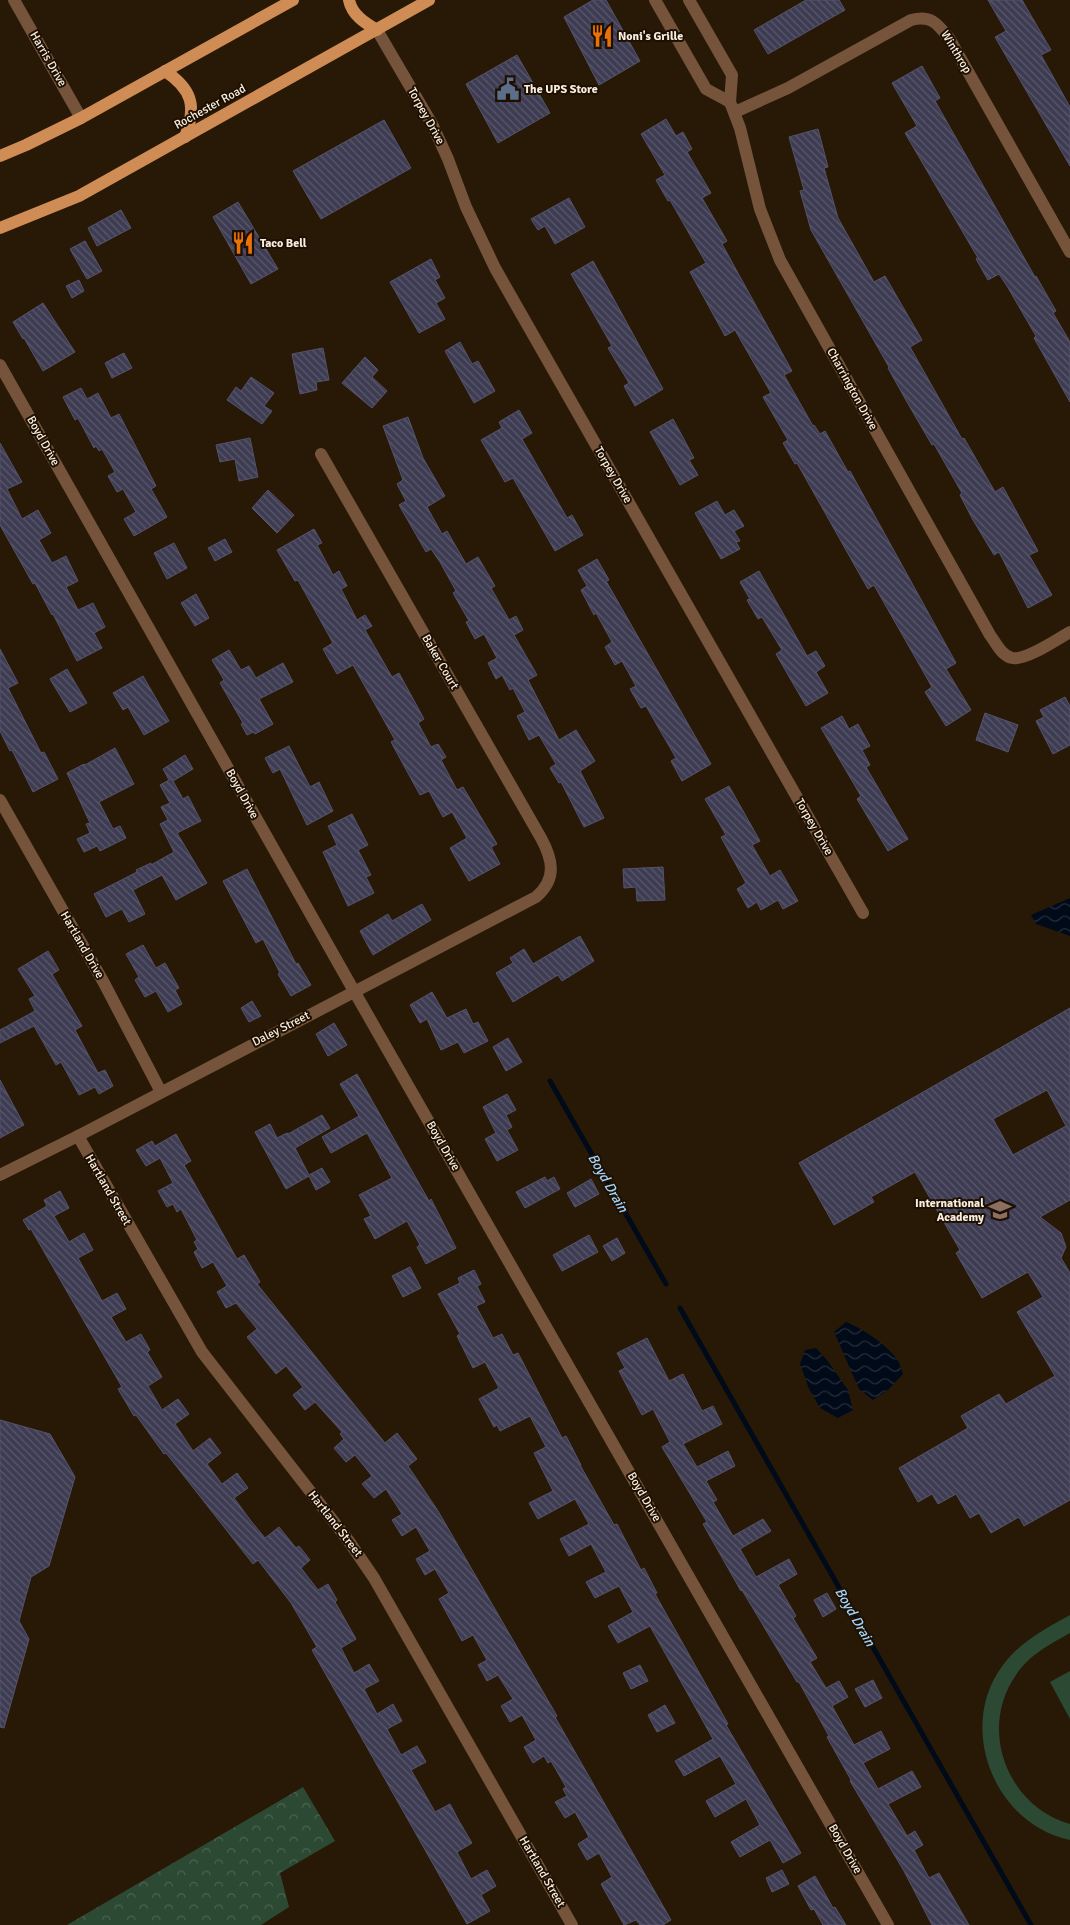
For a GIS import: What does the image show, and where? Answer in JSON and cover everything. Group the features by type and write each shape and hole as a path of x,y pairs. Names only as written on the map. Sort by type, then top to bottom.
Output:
{"main road":[{"path":"0,156 81,118 293,0"},
{"path":"349,0 356,14 364,23 377,30"},
{"name":"Rochester Road","path":"0,228 79,196 429,0"},
{"path":"165,71 183,86 189,95 191,114 185,137"}],"street":[{"name":"Harris Drive","path":"14,0 81,118"},
{"path":"655,0 706,90 732,107"},
{"name":"Charrington Drive","path":"689,0 732,75 732,107 760,209 780,260 990,635 1004,654 1012,658 1027,656 1070,632"},
{"name":"Winthrop","path":"732,107 788,88 911,20 922,17 933,21 939,25 949,38 1070,252"},
{"name":"Torpey Drive","path":"377,30 432,124 448,159 466,207 496,268 863,913"},
{"name":"Boyd Drive","path":"0,365 354,991 888,1925"},
{"name":"Baker Court","path":"321,454 541,838 549,853 550,873"},
{"name":"Hartland Drive","path":"0,800 104,983 161,1092"},
{"name":"Daley Street","path":"0,1175 536,897 544,890 550,873"},
{"name":"Hartland Street","path":"78,1136 202,1352 348,1540 374,1578 572,1925"}],"green space":[{"path":"1070,1615 1070,1633 1033,1656 1016,1675 1005,1696 1000,1719 1000,1741 1005,1763 1015,1783 1030,1801 1048,1815 1070,1824 1070,1840 1043,1830 1021,1815 1003,1794 990,1770 984,1743 983,1716 989,1690 1003,1665 1034,1636"},
{"path":"1070,1671 1070,1719 1050,1682"},
{"path":"303,1787 335,1841 280,1873 289,1907 261,1925 67,1925"}],"water":[{"path":"1070,898 1070,936 1036,924 1031,915"},
{"path":"846,1322 881,1343 898,1361 903,1374 888,1390 873,1400 859,1389 834,1332"},
{"path":"816,1348 848,1390 853,1410 838,1418 820,1408 809,1389 800,1364 805,1350"}],"building":[{"path":"593,0 606,0 640,61 599,85 564,17"},
{"path":"806,0 839,0 845,10 768,54 754,30"},
{"path":"988,0 1022,0 1051,50 1041,55 1070,107 1070,166 995,37 1006,31"},
{"path":"517,55 550,113 498,143 466,84"},
{"path":"922,66 940,98 935,101 1056,311 1053,313 1070,342 1070,402 1034,338 1036,336 1007,286 999,274 988,280 976,259 978,258 905,133 917,126 892,83"},
{"path":"666,119 676,136 683,132 692,149 687,152 711,193 702,198 727,241 722,244 792,371 784,375 813,426 820,434 825,431 848,472 850,471 956,663 946,669 971,710 946,726 925,692 932,687 874,585 868,589 797,463 795,464 783,443 788,440 763,397 771,393 735,330 725,336 690,272 706,263 670,200 668,201 656,180 665,175 641,134"},
{"path":"384,120 411,168 321,219 293,171"},
{"path":"818,129 828,167 824,168 838,218 874,282 885,276 922,340 910,347 962,439 964,438 995,492 1003,487 1038,551 1029,555 1052,595 1028,608 999,552 994,555 973,520 960,495 962,493 907,402 811,230 800,191 804,190 789,137"},
{"path":"569,198 585,227 555,244 545,226 538,230 531,219"},
{"path":"238,202 278,269 251,284 213,217"},
{"path":"121,210 131,228 97,246 88,228"},
{"path":"85,241 102,271 87,279 70,249"},
{"path":"431,259 440,277 435,280 445,298 436,303 445,319 419,333 390,282"},
{"path":"593,261 663,389 635,406 624,386 629,383 608,348 612,346 571,274"},
{"path":"79,280 84,291 72,298 66,286"},
{"path":"43,303 75,352 43,371 13,322"},
{"path":"460,342 472,364 478,361 495,391 474,403 445,351"},
{"path":"323,348 329,380 316,382 317,390 300,394 292,354"},
{"path":"124,353 132,368 112,378 105,363"},
{"path":"365,357 378,370 372,377 387,391 372,408 342,383"},
{"path":"251,377 274,393 264,406 272,411 262,424 227,400 236,387 241,391"},
{"path":"81,388 87,399 98,393 111,418 119,414 156,486 151,489 167,517 134,536 124,519 136,512 123,489 117,492 108,476 115,472 102,449 99,451 96,446 94,448 78,418 75,420 63,397"},
{"path":"519,410 532,433 522,439 567,518 572,515 583,535 555,551 513,478 505,482 481,440 502,428 499,422"},
{"path":"408,417 423,458 445,496 427,507 442,534 447,531 466,564 478,557 495,586 491,588 509,620 516,616 523,630 514,635 537,675 528,680 559,740 576,730 595,761 580,771 604,818 584,827 561,782 559,783 550,768 556,764 539,735 529,740 517,716 525,712 513,688 510,690 502,675 496,679 488,663 497,658 484,634 475,639 466,622 469,621 453,593 456,591 440,562 431,549 426,552 399,505 406,501 397,484 403,480 383,426"},
{"path":"673,419 694,458 689,460 698,475 680,485 650,432"},
{"path":"250,438 258,477 239,481 235,459 220,462 216,445"},
{"path":"0,443 22,482 7,489 22,519 38,510 51,533 39,540 52,563 66,556 78,581 66,587 78,610 93,603 105,627 94,633 102,648 77,661 53,614 35,583 33,584 0,525"},
{"path":"268,490 294,515 277,533 252,508"},
{"path":"717,501 725,515 734,510 744,526 734,531 740,541 736,542 740,549 721,559 695,513"},
{"path":"314,529 322,543 317,545 333,575 339,571 347,586 341,589 357,620 365,615 372,626 365,630 392,677 399,673 424,719 418,723 431,747 438,744 446,757 441,760 457,790 463,787 497,844 491,847 500,864 469,881 450,848 467,838 452,812 443,817 429,791 420,795 391,742 395,740 353,665 337,674 323,649 333,643 298,580 295,581 277,550"},
{"path":"225,539 232,552 215,561 208,548"},
{"path":"174,543 187,568 167,579 154,553"},
{"path":"597,559 609,580 606,581 711,764 682,781 671,761 676,758 646,706 641,708 630,689 636,686 622,661 615,665 605,647 612,642 596,613 594,615 581,590 587,586 578,570"},
{"path":"759,571 807,656 816,651 825,666 816,672 828,693 806,706 776,654 782,650 762,617 758,619 747,600 750,599 740,582"},
{"path":"196,594 209,618 195,626 181,603"},
{"path":"0,649 18,683 8,688 41,753 44,752 58,779 33,792 12,750 10,751 0,731"},
{"path":"229,650 241,670 249,666 256,678 283,663 293,682 259,699 273,724 255,734 253,732 247,735 241,724 243,723 220,683 224,680 212,660"},
{"path":"67,669 87,703 70,712 50,679"},
{"path":"143,676 169,721 144,735 128,707 123,710 113,693"},
{"path":"1065,697 1070,706 1070,745 1053,754 1036,721 1044,717 1040,710"},
{"path":"985,713 1018,725 1008,752 976,740"},
{"path":"842,716 849,729 858,724 870,746 862,750 870,765 866,767 908,839 888,851 857,799 861,796 821,728"},
{"path":"289,746 310,787 319,782 333,811 307,825 280,769 273,773 265,758"},
{"path":"115,748 134,784 99,802 113,829 120,826 126,838 100,851 97,846 84,852 77,839 90,833 86,824 90,823 67,773"},
{"path":"185,755 193,769 173,781 183,799 188,796 201,821 177,833 207,883 176,900 162,875 133,890 145,914 129,922 122,909 106,917 94,894 137,872 136,870 151,863 151,865 174,852 160,824 168,820 161,807 170,803 160,785 169,780 163,769"},
{"path":"729,786 760,841 752,845 770,876 780,870 798,901 783,909 778,900 761,910 757,902 748,908 737,889 746,883 721,837 726,835 705,799"},
{"path":"352,814 368,845 358,850 371,875 366,877 374,893 348,906 323,852 337,845 328,826"},
{"path":"663,867 665,900 637,901 636,887 624,888 623,869"},
{"path":"247,869 296,964 298,963 311,985 291,996 278,974 280,973 263,939 256,943 223,881"},
{"path":"422,904 431,920 373,955 360,931 388,914 392,921"},
{"path":"580,936 594,961 562,981 558,975 513,1002 496,973 513,963 510,958 524,949 533,964"},
{"path":"143,945 156,968 165,963 179,988 175,990 182,1004 168,1012 156,991 145,997 135,980 139,977 126,954"},
{"path":"48,951 59,970 52,974 82,1026 75,1030 98,1073 105,1070 113,1086 99,1094 95,1087 79,1095 61,1062 56,1065 34,1026 0,1043 0,1030 35,1011 29,999 35,996 18,969"},
{"path":"432,992 447,1018 466,1009 473,1024 478,1022 488,1041 464,1053 458,1042 441,1050 427,1019 420,1023 410,1005"},
{"path":"252,1001 261,1016 249,1022 241,1008"},
{"path":"1070,1008 1070,1200 1040,1217 1061,1233 1066,1247 1061,1258 1070,1273 1070,1500 1024,1526 1019,1517 991,1533 979,1513 970,1518 956,1494 938,1504 932,1494 918,1502 899,1468 968,1428 961,1416 999,1394 1006,1404 1055,1376 1017,1312 1043,1297 1028,1272 982,1298 956,1253 960,1250 915,1172 871,1197 874,1202 834,1225 799,1163","holes":["1047,1090 1066,1126 1013,1155 993,1119"]},
{"path":"334,1023 347,1045 328,1056 316,1034"},
{"path":"508,1038 522,1062 506,1071 493,1047"},
{"path":"357,1074 429,1201 431,1199 456,1248 426,1264 417,1247 420,1245 407,1221 375,1239 364,1219 371,1216 359,1195 392,1178 367,1133 331,1153 322,1137 359,1116 340,1084"},
{"path":"0,1080 24,1125 0,1138"},
{"path":"507,1094 516,1110 506,1115 512,1127 507,1130 518,1150 497,1161 485,1139 496,1133 483,1107"},
{"path":"322,1115 330,1128 295,1148 309,1175 322,1168 330,1182 316,1190 309,1176 286,1189 255,1132 270,1124 277,1138"},
{"path":"176,1134 191,1161 184,1165 237,1259 244,1255 260,1282 257,1284 385,1443 397,1433 417,1459 408,1466 438,1511 557,1716 555,1717 671,1920 663,1925 640,1925 636,1920 624,1925 601,1884 612,1877 599,1853 587,1860 578,1844 589,1837 575,1812 565,1818 555,1802 567,1796 563,1789 566,1787 551,1761 548,1763 544,1756 533,1763 524,1747 536,1740 522,1715 510,1722 501,1706 513,1699 498,1675 487,1681 478,1665 487,1660 473,1635 462,1641 439,1599 449,1593 435,1569 425,1575 416,1559 430,1551 416,1527 402,1536 392,1520 402,1514 386,1489 374,1498 362,1484 372,1476 355,1455 346,1462 334,1448 344,1439 340,1434 342,1432 315,1402 305,1410 293,1395 303,1387 286,1366 276,1374 264,1359 247,1337 257,1329 236,1303 226,1308 217,1292 227,1286 213,1262 202,1268 194,1252 198,1249 194,1242 197,1240 181,1209 177,1212 173,1204 167,1207 158,1191 173,1183 160,1158 146,1166 136,1150 152,1141 155,1146"},
{"path":"545,1177 547,1181 554,1177 560,1189 525,1208 516,1192"},
{"path":"591,1179 599,1194 575,1207 567,1193"},
{"path":"60,1191 69,1208 54,1216 69,1242 84,1233 93,1250 78,1258 102,1301 117,1293 126,1309 111,1317 126,1342 141,1334 150,1350 147,1352 162,1377 148,1386 162,1410 178,1399 189,1414 175,1424 193,1451 210,1438 221,1453 207,1464 222,1484 237,1473 248,1488 234,1498 251,1521 265,1538 279,1527 296,1548 299,1546 310,1560 301,1568 318,1590 328,1584 337,1600 335,1602 356,1639 341,1648 354,1673 369,1664 379,1681 364,1689 377,1714 393,1704 402,1721 387,1729 401,1755 417,1746 426,1762 411,1770 435,1812 450,1804 472,1843 457,1852 471,1879 487,1870 496,1886 481,1895 490,1911 467,1924 312,1650 317,1647 291,1603 258,1560 253,1564 166,1453 164,1454 136,1415 134,1416 118,1389 122,1387 31,1229 29,1230 23,1220 47,1206 44,1200"},
{"path":"589,1235 598,1252 562,1271 553,1255"},
{"path":"617,1238 625,1253 612,1261 603,1246"},
{"path":"410,1267 421,1288 403,1297 392,1276"},
{"path":"474,1270 481,1284 477,1286 485,1302 476,1306 493,1338 502,1334 513,1355 518,1353 562,1438 566,1436 614,1525 617,1524 641,1570 644,1568 657,1593 655,1594 728,1724 726,1725 801,1853 783,1863 770,1840 740,1857 731,1842 760,1825 746,1799 715,1817 706,1801 736,1784 720,1756 684,1776 675,1761 713,1739 650,1626 618,1643 608,1626 633,1612 619,1586 595,1598 586,1582 606,1572 591,1544 569,1556 560,1539 589,1524 575,1499 538,1519 529,1503 553,1491 534,1453 546,1447 530,1416 500,1431 497,1425 494,1427 479,1399 499,1388 485,1362 473,1368 457,1336 460,1334 438,1294 460,1283 458,1278"},
{"path":"647,1338 669,1381 683,1374 702,1411 713,1406 722,1424 683,1444 697,1467 728,1451 735,1466 706,1481 717,1500 713,1502 733,1536 763,1519 771,1531 740,1549 756,1577 789,1559 797,1574 778,1585 796,1616 793,1618 817,1658 810,1662 826,1688 839,1681 848,1697 832,1706 854,1745 881,1731 890,1749 863,1763 878,1789 912,1771 921,1787 888,1804 907,1836 915,1831 923,1845 914,1850 929,1878 939,1873 969,1925 932,1925 904,1871 850,1781 827,1737 829,1736 799,1682 797,1682 741,1591 703,1524 707,1522 662,1447 670,1442 653,1409 642,1415 619,1371 625,1368 617,1353"},
{"path":"0,1420 50,1434 75,1477 49,1566 31,1577 19,1621 29,1639 4,1728 0,1727"},
{"path":"827,1593 836,1609 823,1617 814,1600"},
{"path":"640,1665 648,1681 631,1689 623,1673"},
{"path":"873,1680 882,1698 865,1707 855,1689"},
{"path":"665,1705 675,1723 657,1732 648,1715"},
{"path":"782,1870 789,1884 772,1892 766,1878"},
{"path":"815,1876 833,1908 835,1907 846,1925 823,1925 814,1909 811,1910 798,1886"}],"waterway":[{"name":"Boyd Drain","path":"550,1081 666,1284"},
{"name":"Boyd Drain","path":"680,1308 1031,1925"}],"place":[{"name":"Noni's Grille","path":"602,36"},
{"name":"The UPS Store","path":"508,89"},
{"name":"Taco Bell","path":"243,243"},
{"name":"International Academy","path":"1000,1210"}]}
